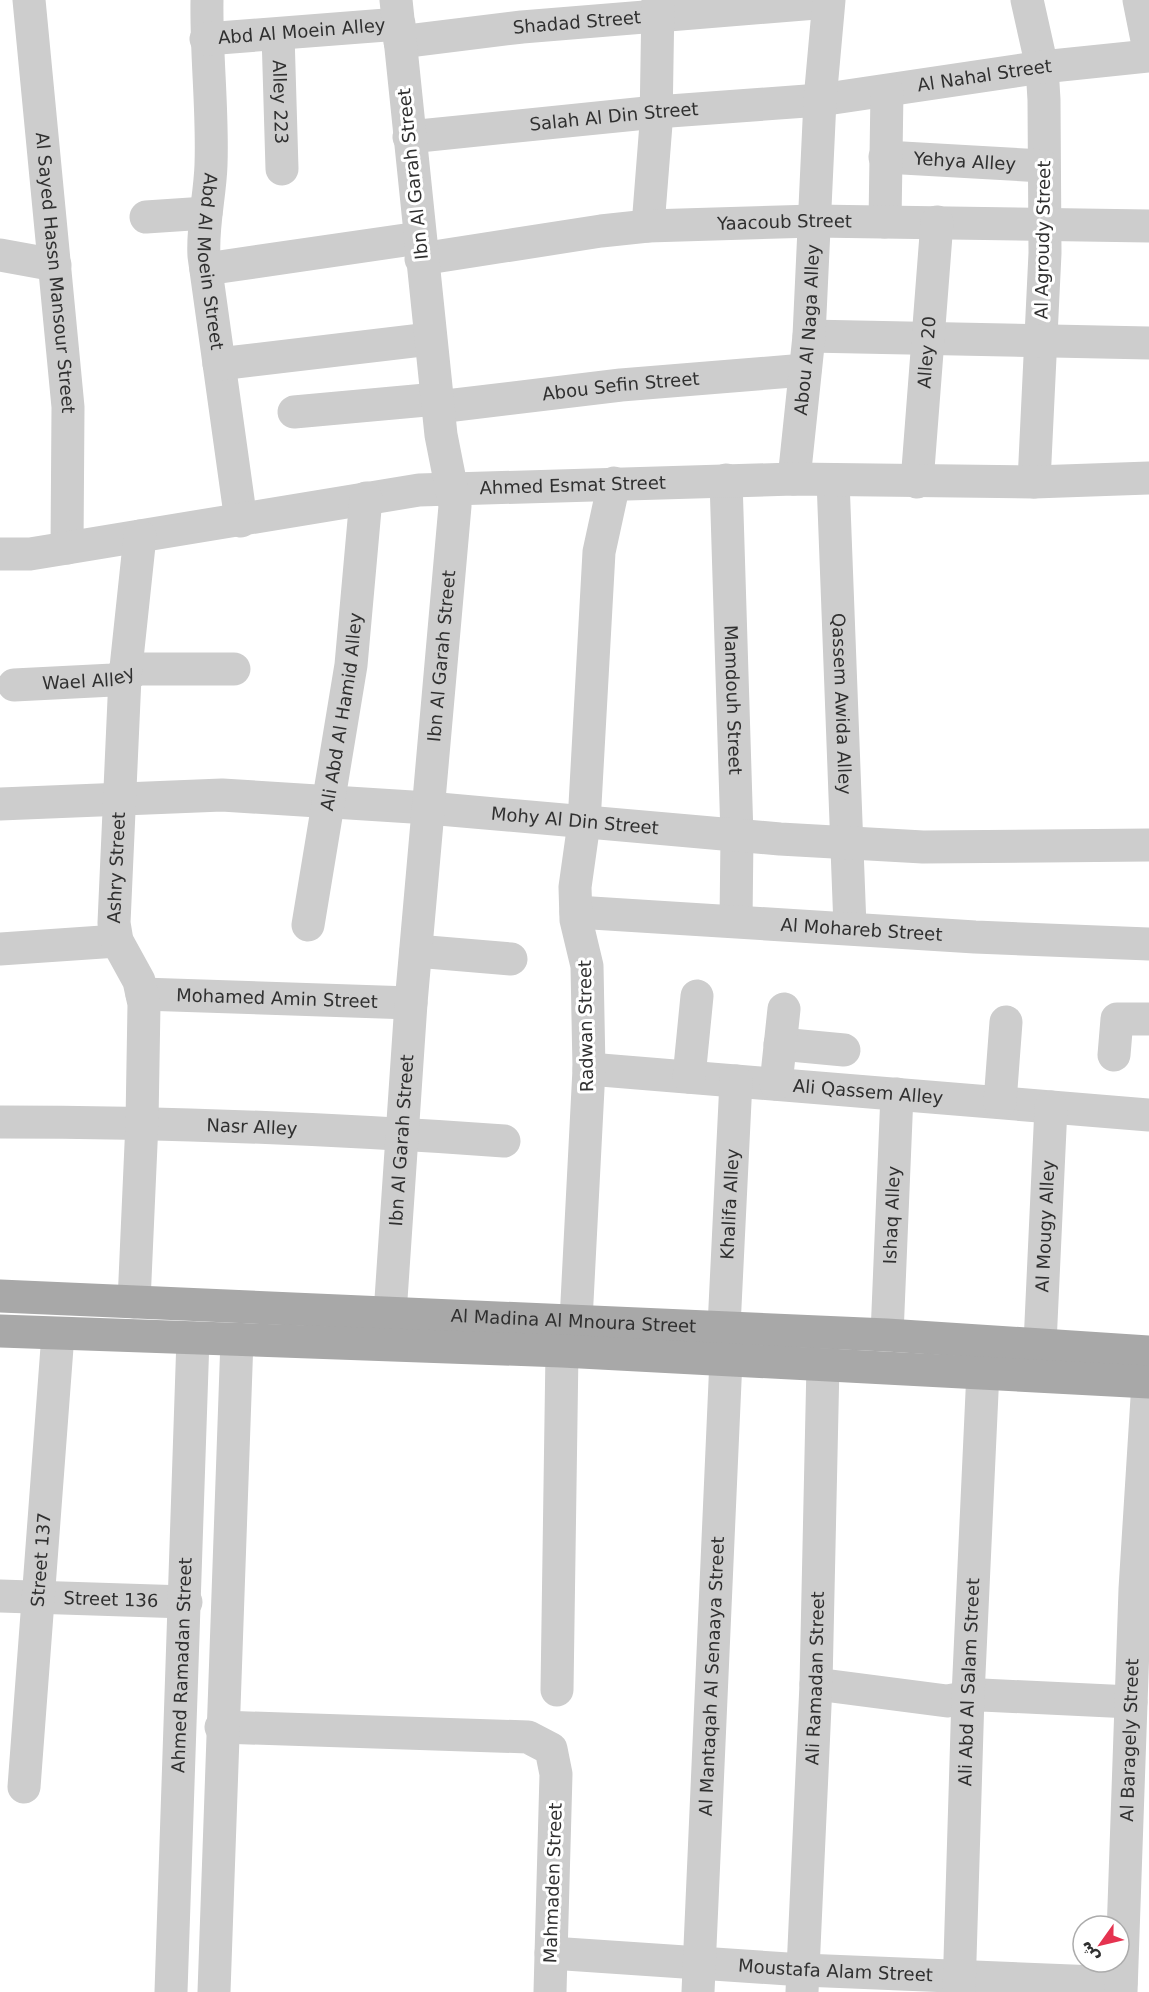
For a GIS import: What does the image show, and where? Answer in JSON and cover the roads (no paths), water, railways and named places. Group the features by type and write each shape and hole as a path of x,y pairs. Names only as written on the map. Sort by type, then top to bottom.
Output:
{"main road":[{"name":"Al Madina Al Mnoura Street","path":"0,1296 724,1327 1040,1344 1149,1372"},
{"name":"Al Madina Al Mnoura Street","path":"0,1331 562,1351 983,1371 1149,1372"}],"street":[{"name":"Al Sayed Hassn Mansour Street","path":"29,0 55,265 69,444 67,548"},
{"name":"Abd Al Moein Street","path":"207,0 206,39 211,163 203,243 242,521"},
{"name":"Al Agroudy Street","path":"1027,0 1042,67 1044,224 1034,482"},
{"path":"1139,0 1149,50"},
{"name":"Shadad Street","path":"398,22 522,13 828,1"},
{"name":"Abou Al Naga Alley","path":"794,479 809,336 819,100 828,1"},
{"path":"648,226 656,112 658,8"},
{"name":"Abd Al Moein Alley","path":"206,39 398,22"},
{"name":"Ibn Al Garah Street","path":"390,1314 411,1003 455,522 454,490 443,449 437,403 398,22"},
{"name":"Alley 223","path":"278,34 282,170"},
{"name":"Al Nahal Street","path":"819,100 1042,67 1149,56"},
{"path":"885,222 887,91"},
{"name":"Salah Al Din Street","path":"409,137 656,112 819,100"},
{"name":"Yehya Alley","path":"885,157 1043,166"},
{"path":"146,217 206,213"},
{"name":"Yaacoub Street","path":"206,269 648,226 814,221 1149,226"},
{"name":"Alley 20","path":"916,482 937,222"},
{"path":"0,255 55,265"},
{"path":"809,336 1149,343"},
{"path":"219,364 430,339"},
{"name":"Abou Sefin Street","path":"294,412 437,403 805,370"},
{"name":"Ahmed Esmat Street","path":"0,554 30,554 242,521 419,490 726,480 1034,482 1149,478"},
{"name":"Mamdouh Street","path":"726,480 737,836 736,921"},
{"name":"Qassem Awida Alley","path":"833,480 850,927"},
{"name":"Radwan Street","path":"576,1321 589,1069 587,966 576,912 576,874 584,823 599,552 614,483"},
{"name":"Ali Abd Al Hamid Alley","path":"308,925 351,665 366,498"},
{"name":"Ashry Street","path":"134,1302 142,1122 142,994 139,981 117,941 114,922 125,677 140,536"},
{"name":"Wael Alley","path":"14,685 113,680 125,677 139,669 234,669"},
{"name":"Mohy Al Din Street","path":"0,804 214,795 428,808 737,836 848,843 923,847 1149,845"},
{"name":"Al Mohareb Street","path":"576,912 850,927 975,937 1149,944"},
{"path":"0,949 117,941"},
{"path":"416,951 511,959"},
{"name":"Mohamed Amin Street","path":"142,994 411,1003"},
{"path":"689,1077 697,996"},
{"path":"776,1084 784,1009"},
{"path":"1114,1056 1117,1019 1149,1019"},
{"path":"1000,1102 1006,1023"},
{"path":"780,1044 844,1050"},
{"name":"Ali Qassem Alley","path":"589,1069 1149,1115"},
{"name":"Khalifa Alley","path":"724,1327 736,1081"},
{"name":"Ishaq Alley","path":"887,1335 897,1094"},
{"name":"Al Mougy Alley","path":"1040,1344 1051,1107"},
{"name":"Nasr Alley","path":"0,1122 142,1122 504,1141"},
{"name":"Street 137","path":"24,1786 58,1334"},
{"name":"Ahmed Ramadan Street","path":"171,1992 186,1602 193,1338"},
{"path":"214,1992 221,1727 237,1339"},
{"path":"557,1690 562,1351"},
{"name":"Al Mantaqah Al Senaaya Street","path":"699,1978 726,1359"},
{"name":"Ali Ramadan Street","path":"802,1981 806,1844 816,1684 823,1364"},
{"name":"Ali Abd Al Salam Street","path":"959,1984 968,1696 983,1371"},
{"name":"Al Baragely Street","path":"1129,1977 1137,1829 1131,1702 1142,1590 1149,1372"},
{"name":"Street 136","path":"0,1596 186,1602"},
{"path":"816,1684 947,1701 968,1696 1131,1702"},
{"name":"Mahmaden Street","path":"221,1727 528,1737 551,1749 556,1774 550,1992"},
{"name":"Moustafa Alam Street","path":"551,1953 699,1978 959,1984 1129,1977"}]}
